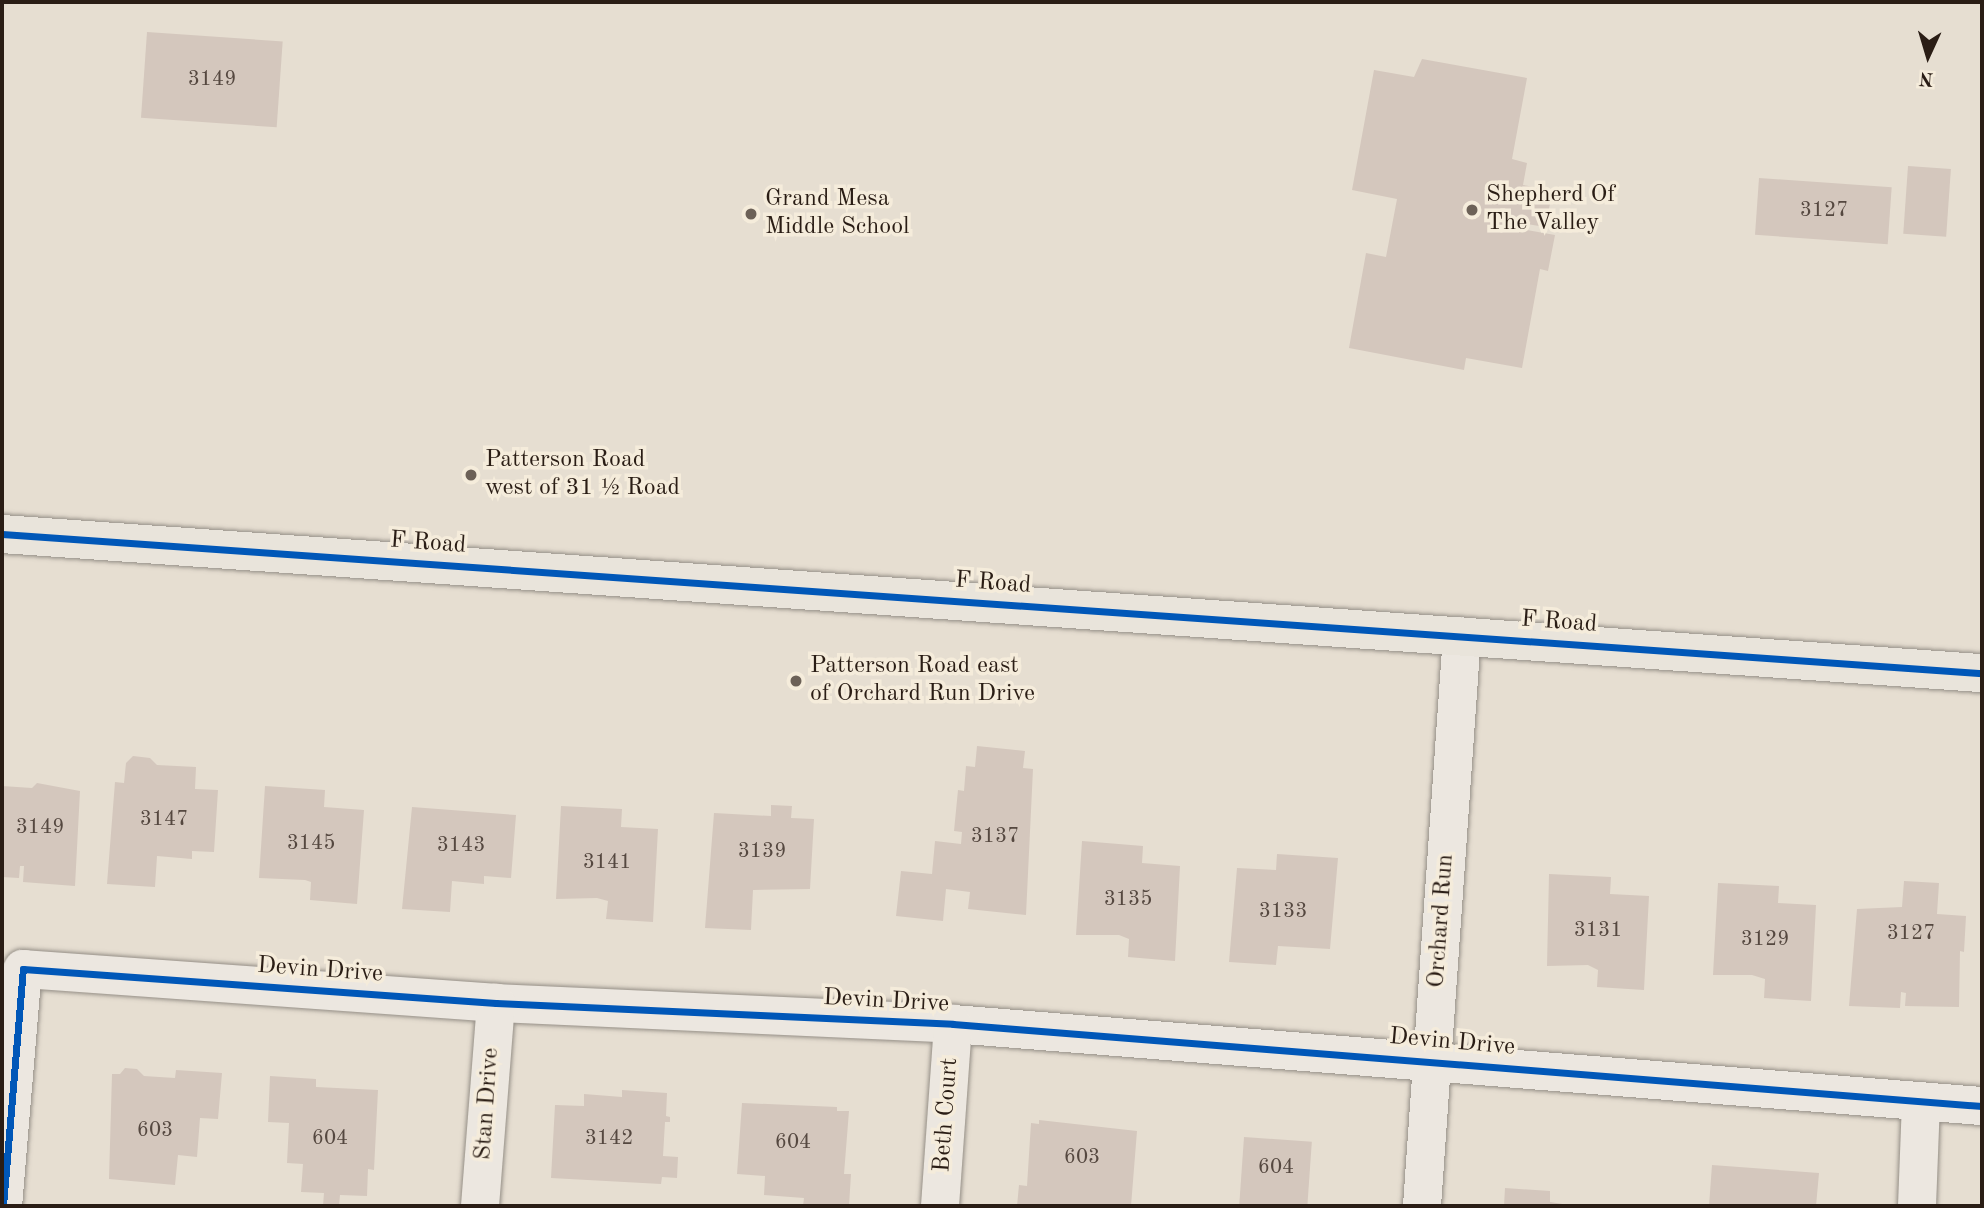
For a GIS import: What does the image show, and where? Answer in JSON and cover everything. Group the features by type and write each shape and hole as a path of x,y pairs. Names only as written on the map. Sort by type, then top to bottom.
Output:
{"main road":[{"name":"F Road","path":"2,534 1982,673"}],"street":[{"name":"Orchard Run","path":"1422,1206 1462,636"},
{"name":"Devin Drive","path":"3,1206 23,970 496,1003 953,1024 1982,1106"},
{"name":"Stan Drive","path":"480,1206 496,1003"},
{"name":"Beth Court","path":"940,1206 953,1024"},
{"path":"1917,1206 1921,1103"}],"building":[{"path":"147,32 283,41 277,127 141,118"},
{"name":"Shepherd Of The Valley","path":"1422,59 1527,78 1512,159 1527,163 1523,185 1553,190 1545,227 1516,222 1515,228 1555,235 1548,271 1540,269 1522,368 1466,358 1464,370 1349,348 1366,253 1386,257 1397,199 1352,190 1374,70 1414,77"},
{"path":"1908,166 1951,169 1946,237 1903,234"},
{"path":"1759,178 1892,187 1888,244 1755,235"},
{"path":"977,746 1025,751 1023,768 1033,769 1026,915 968,909 970,892 946,889 943,921 896,916 901,871 932,874 935,841 961,844 962,832 954,831 958,790 964,791 966,766 975,767"},
{"path":"133,756 150,758 157,765 196,767 195,789 218,790 214,852 192,851 192,859 157,856 155,887 107,884 115,782 124,783 126,763"},
{"path":"37,783 80,791 75,886 23,882 24,866 20,866 19,878 2,877 2,786 32,788"},
{"path":"265,786 325,790 324,807 364,810 357,904 310,900 311,882 305,880 259,878"},
{"path":"771,805 792,806 791,818 814,819 810,889 753,890 751,930 705,928 714,813 771,816"},
{"path":"561,806 622,809 621,827 658,829 653,922 606,919 608,901 597,898 556,899"},
{"path":"412,807 516,815 511,878 484,876 484,884 452,881 450,912 402,909"},
{"path":"1082,841 1143,846 1142,863 1180,866 1175,961 1128,957 1129,939 1119,935 1076,935"},
{"path":"1277,854 1338,858 1330,949 1278,946 1276,965 1229,962 1237,868 1276,870"},
{"path":"1549,874 1611,877 1610,894 1649,896 1644,990 1597,987 1598,970 1588,965 1547,966"},
{"path":"1904,881 1939,883 1937,914 1966,916 1964,952 1960,951 1959,1007 1905,1006 1906,993 1901,992 1900,1008 1849,1006 1857,909 1902,907"},
{"path":"1718,883 1779,886 1778,903 1816,905 1811,1001 1764,998 1765,979 1752,975 1713,975"},
{"path":"125,1068 137,1069 144,1076 175,1078 176,1070 222,1073 218,1119 200,1118 197,1157 178,1155 175,1185 109,1179 112,1074 120,1074"},
{"path":"270,1076 316,1079 316,1087 378,1090 374,1170 368,1169 367,1196 340,1195 339,1206 323,1206 324,1193 301,1192 303,1164 287,1163 289,1123 268,1122"},
{"path":"622,1090 667,1093 666,1116 670,1117 670,1122 665,1122 663,1156 678,1157 677,1178 662,1177 661,1184 551,1178 555,1105 584,1106 584,1094 622,1097"},
{"path":"742,1103 837,1107 837,1111 849,1111 844,1174 851,1174 849,1206 803,1206 804,1198 764,1195 765,1176 737,1174"},
{"path":"1039,1120 1137,1131 1131,1206 1017,1206 1019,1185 1027,1186 1031,1123 1039,1124"},
{"path":"1244,1137 1312,1142 1307,1206 1239,1206"},
{"path":"1712,1165 1819,1173 1816,1206 1709,1206"},
{"path":"1505,1188 1550,1191 1550,1202 1575,1206 1504,1206"}],"cycle path":[{"path":"2,534 1982,673"},
{"path":"3,1206 23,969 496,1003 953,1024 1982,1106"}],"place":[{"name":"Shepherd Of The Valley","path":"1472,210"},
{"name":"Grand Mesa Middle School","path":"751,214"},
{"name":"Patterson Road west of 31 ½ Road","path":"471,475"},
{"name":"Patterson Road east of Orchard Run Drive","path":"796,681"}]}
